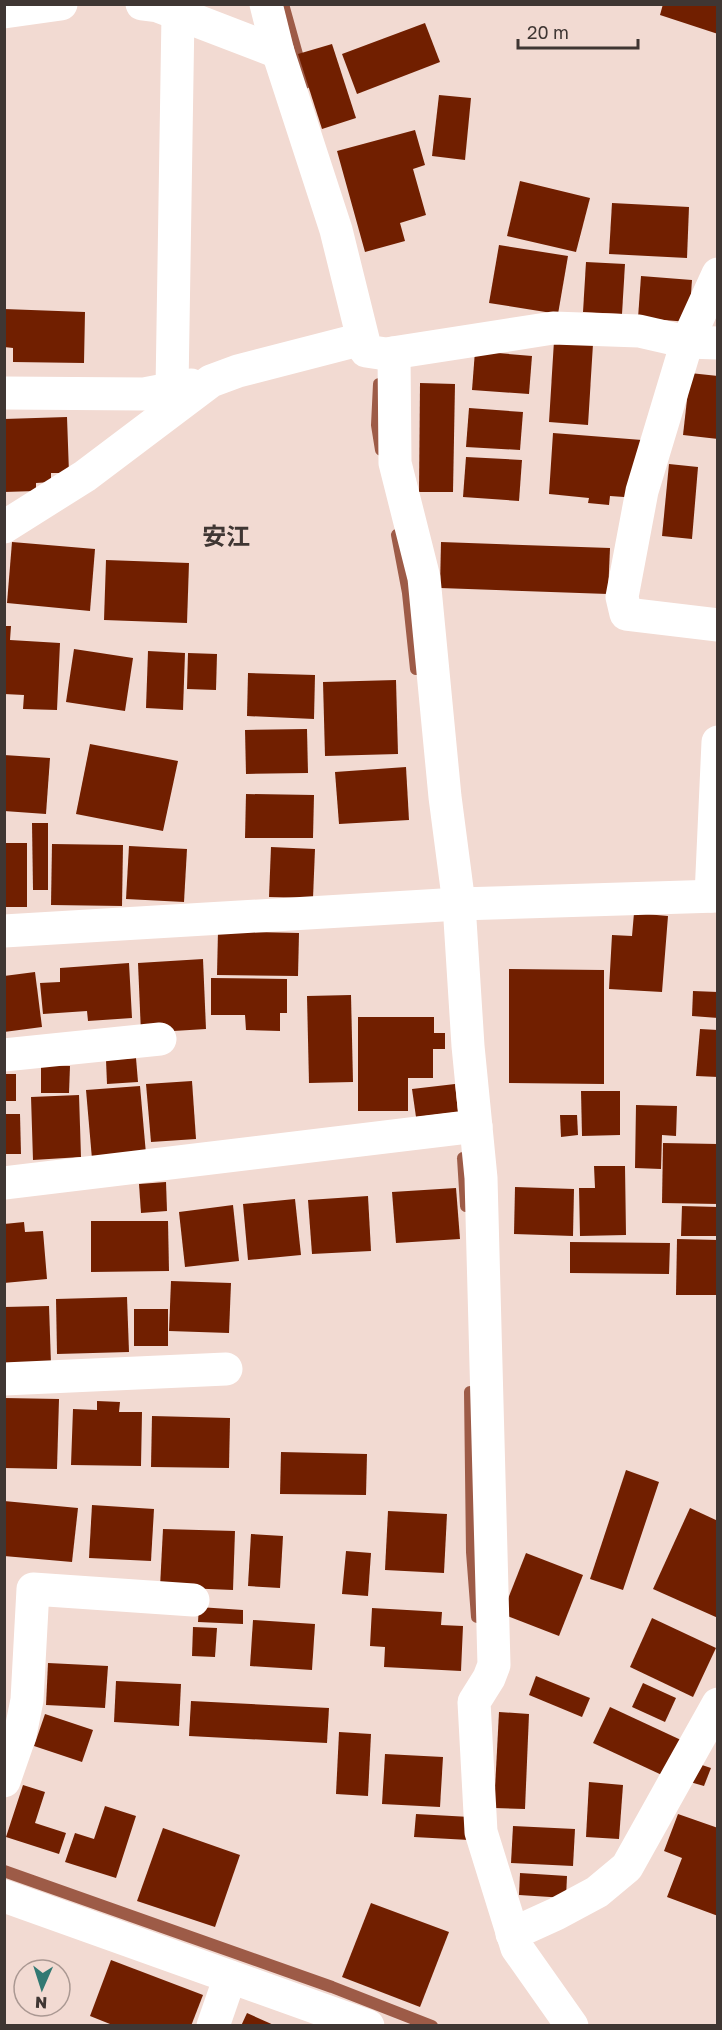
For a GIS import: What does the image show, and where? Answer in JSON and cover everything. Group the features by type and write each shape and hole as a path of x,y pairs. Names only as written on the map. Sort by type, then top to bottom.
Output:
{"street":[{"path":"4,12 61,4"},
{"path":"142,4 158,6 278,52"},
{"path":"266,4 278,52 336,230 379,350 395,463 424,578 445,797 459,904 468,1046 467,1127 481,1178 494,1665 474,1702 481,1832 521,1930 517,1948 572,2025"},
{"path":"172,389 178,14"},
{"path":"717,274 702,343 642,491 622,597 626,614 717,625"},
{"path":"4,393 144,394 211,381 238,371 553,328 639,331 702,343"},
{"path":"4,528 85,476 211,381"},
{"path":"4,931 459,904 714,896 717,742"},
{"path":"4,1055 160,1039"},
{"path":"4,1183 467,1127"},
{"path":"4,1379 226,1369"},
{"path":"4,1781 20,1735 27,1700 33,1589 193,1600"},
{"path":"521,1930 597,1892 627,1867 714,1719"},
{"path":"4,1896 368,2025"},
{"path":"213,2025 230,1977"}],"building":[{"path":"663,4 718,4 718,34 660,15"},
{"path":"425,23 440,62 357,94 342,54"},
{"path":"332,44 356,118 322,129 298,54"},
{"path":"439,95 471,98 465,160 432,156"},
{"path":"415,130 425,165 413,169 426,215 400,223 405,241 365,252 337,151"},
{"path":"520,181 590,198 576,252 507,236"},
{"path":"612,203 689,207 687,258 609,254"},
{"path":"499,245 568,256 558,314 489,303"},
{"path":"586,262 625,264 622,314 583,312"},
{"path":"641,276 692,280 689,322 638,318"},
{"path":"4,309 85,312 84,363 13,362 13,348 4,347"},
{"path":"554,341 593,344 588,425 549,422"},
{"path":"475,351 532,356 529,394 472,390"},
{"path":"690,373 718,376 718,439 683,435"},
{"path":"420,383 455,384 453,492 419,492"},
{"path":"469,408 523,412 520,450 466,447"},
{"path":"67,417 69,473 51,473 51,482 36,483 36,491 4,492 4,419"},
{"path":"553,433 642,440 638,498 610,496 609,505 588,503 589,498 549,494"},
{"path":"466,457 522,460 519,501 463,497"},
{"path":"669,464 698,467 692,539 662,536"},
{"path":"12,542 95,549 90,611 7,603"},
{"path":"441,542 610,548 608,594 440,588"},
{"path":"106,560 189,563 187,623 104,620"},
{"path":"4,626 11,626 10,640 60,643 57,710 23,709 24,695 4,694"},
{"path":"74,649 133,658 125,711 66,702"},
{"path":"148,651 185,653 183,710 146,708"},
{"path":"188,653 217,654 216,690 187,689"},
{"path":"248,673 315,675 314,719 247,716"},
{"path":"396,680 398,754 325,756 323,682"},
{"path":"307,729 308,773 246,774 245,730"},
{"path":"90,744 178,761 163,831 76,814"},
{"path":"4,755 50,758 46,814 4,811"},
{"path":"406,767 409,820 339,824 335,772"},
{"path":"246,794 314,795 313,838 245,838"},
{"path":"32,823 48,823 48,890 33,890"},
{"path":"4,843 27,843 27,907 4,907"},
{"path":"52,844 123,845 122,906 51,905"},
{"path":"129,846 187,849 184,902 126,899"},
{"path":"271,847 315,849 313,898 269,897"},
{"path":"634,913 668,916 662,992 609,989 612,935 632,936"},
{"path":"218,931 299,933 298,976 217,975"},
{"path":"203,959 206,1029 141,1033 138,963"},
{"path":"129,963 132,1018 88,1021 87,1011 43,1014 40,983 60,982 60,968"},
{"path":"509,969 604,970 604,1084 509,1083"},
{"path":"35,972 42,1027 4,1032 4,976"},
{"path":"211,978 287,979 287,1013 280,1013 280,1031 246,1030 245,1015 211,1015"},
{"path":"693,991 718,992 718,1018 692,1016"},
{"path":"351,995 353,1082 309,1083 307,996"},
{"path":"358,1017 434,1017 434,1033 445,1033 445,1049 433,1049 433,1078 408,1078 408,1111 358,1111"},
{"path":"700,1029 718,1030 718,1077 696,1076"},
{"path":"136,1058 138,1082 107,1084 106,1060"},
{"path":"41,1065 70,1066 69,1093 41,1093"},
{"path":"4,1074 16,1074 16,1101 4,1101"},
{"path":"192,1081 196,1139 151,1142 146,1084"},
{"path":"455,1084 458,1112 416,1117 412,1089"},
{"path":"140,1086 146,1154 92,1159 86,1090"},
{"path":"581,1091 620,1091 620,1135 582,1136"},
{"path":"79,1095 81,1157 33,1160 31,1097"},
{"path":"636,1105 677,1106 676,1136 662,1135 661,1169 635,1168"},
{"path":"4,1114 20,1114 21,1154 4,1154"},
{"path":"560,1115 577,1115 578,1135 561,1137"},
{"path":"663,1143 718,1144 718,1204 662,1203"},
{"path":"594,1166 625,1166 626,1235 580,1236 579,1188 595,1188"},
{"path":"166,1182 167,1211 141,1213 139,1184"},
{"path":"515,1187 574,1189 573,1236 514,1234"},
{"path":"456,1188 460,1239 396,1243 392,1192"},
{"path":"368,1196 371,1251 312,1254 308,1200"},
{"path":"295,1199 301,1255 248,1260 243,1204"},
{"path":"233,1205 239,1261 185,1267 179,1212"},
{"path":"682,1206 718,1207 718,1236 681,1236"},
{"path":"91,1221 168,1221 169,1271 91,1272"},
{"path":"24,1222 25,1232 43,1231 47,1279 4,1283 4,1224"},
{"path":"677,1239 718,1240 718,1295 676,1295"},
{"path":"570,1242 670,1243 669,1274 570,1273"},
{"path":"171,1281 231,1283 229,1333 169,1331"},
{"path":"127,1297 129,1352 57,1354 56,1299"},
{"path":"49,1306 51,1364 4,1366 4,1307"},
{"path":"134,1309 168,1309 168,1346 134,1346"},
{"path":"4,1398 59,1399 57,1469 4,1468"},
{"path":"97,1401 120,1402 119,1412 142,1412 141,1466 71,1465 73,1409 97,1410"},
{"path":"152,1416 230,1418 229,1468 151,1467"},
{"path":"281,1452 367,1454 366,1495 280,1494"},
{"path":"626,1470 659,1482 623,1590 590,1579"},
{"path":"4,1501 78,1508 72,1562 4,1556"},
{"path":"92,1505 154,1509 151,1561 89,1558"},
{"path":"690,1508 718,1521 718,1618 653,1589"},
{"path":"388,1511 447,1514 444,1573 385,1570"},
{"path":"163,1529 235,1531 233,1590 160,1587"},
{"path":"251,1534 283,1536 280,1588 248,1586"},
{"path":"346,1551 371,1553 368,1596 342,1594"},
{"path":"526,1553 583,1575 559,1636 502,1614"},
{"path":"199,1607 243,1610 243,1624 198,1622"},
{"path":"372,1608 442,1612 441,1625 463,1626 461,1671 384,1667 385,1647 370,1646"},
{"path":"652,1618 716,1648 693,1697 630,1667"},
{"path":"253,1620 315,1624 312,1670 250,1666"},
{"path":"193,1627 217,1628 215,1657 192,1656"},
{"path":"48,1663 108,1666 105,1708 46,1705"},
{"path":"536,1676 590,1698 582,1717 529,1695"},
{"path":"116,1681 181,1684 179,1726 114,1722"},
{"path":"643,1683 676,1698 665,1722 632,1707"},
{"path":"191,1701 329,1708 327,1743 189,1736"},
{"path":"610,1707 681,1740 664,1776 593,1743"},
{"path":"499,1712 529,1714 525,1809 494,1808"},
{"path":"45,1714 93,1730 82,1762 34,1746"},
{"path":"339,1732 371,1734 368,1796 336,1794"},
{"path":"385,1754 443,1757 440,1807 382,1804"},
{"path":"696,1763 711,1768 704,1786 690,1782"},
{"path":"589,1782 623,1785 619,1839 586,1837"},
{"path":"23,1785 45,1792 35,1823 66,1833 59,1854 6,1837"},
{"path":"105,1806 136,1816 116,1878 65,1862 75,1833 94,1839"},
{"path":"416,1814 470,1817 469,1840 414,1837"},
{"path":"678,1814 718,1828 718,1916 667,1897 682,1858 664,1851"},
{"path":"513,1826 575,1829 573,1866 511,1863"},
{"path":"163,1828 240,1855 215,1927 137,1901"},
{"path":"520,1873 567,1876 566,1898 519,1895"},
{"path":"371,1903 449,1932 420,2007 342,1977"},
{"path":"111,1960 203,1995 191,2026 115,2026 90,2016"},
{"path":"247,2013 276,2026 241,2026"}],"waterway":[{"path":"283,4 305,83"},
{"path":"379,384 377,425 381,450"},
{"path":"397,535 408,593 416,669"},
{"path":"463,1158 466,1206"},
{"path":"470,1392 472,1552 477,1617"},
{"path":"4,1871 332,1987 432,2026"}],"district":[{"name":"安江","path":"226,535"}]}
